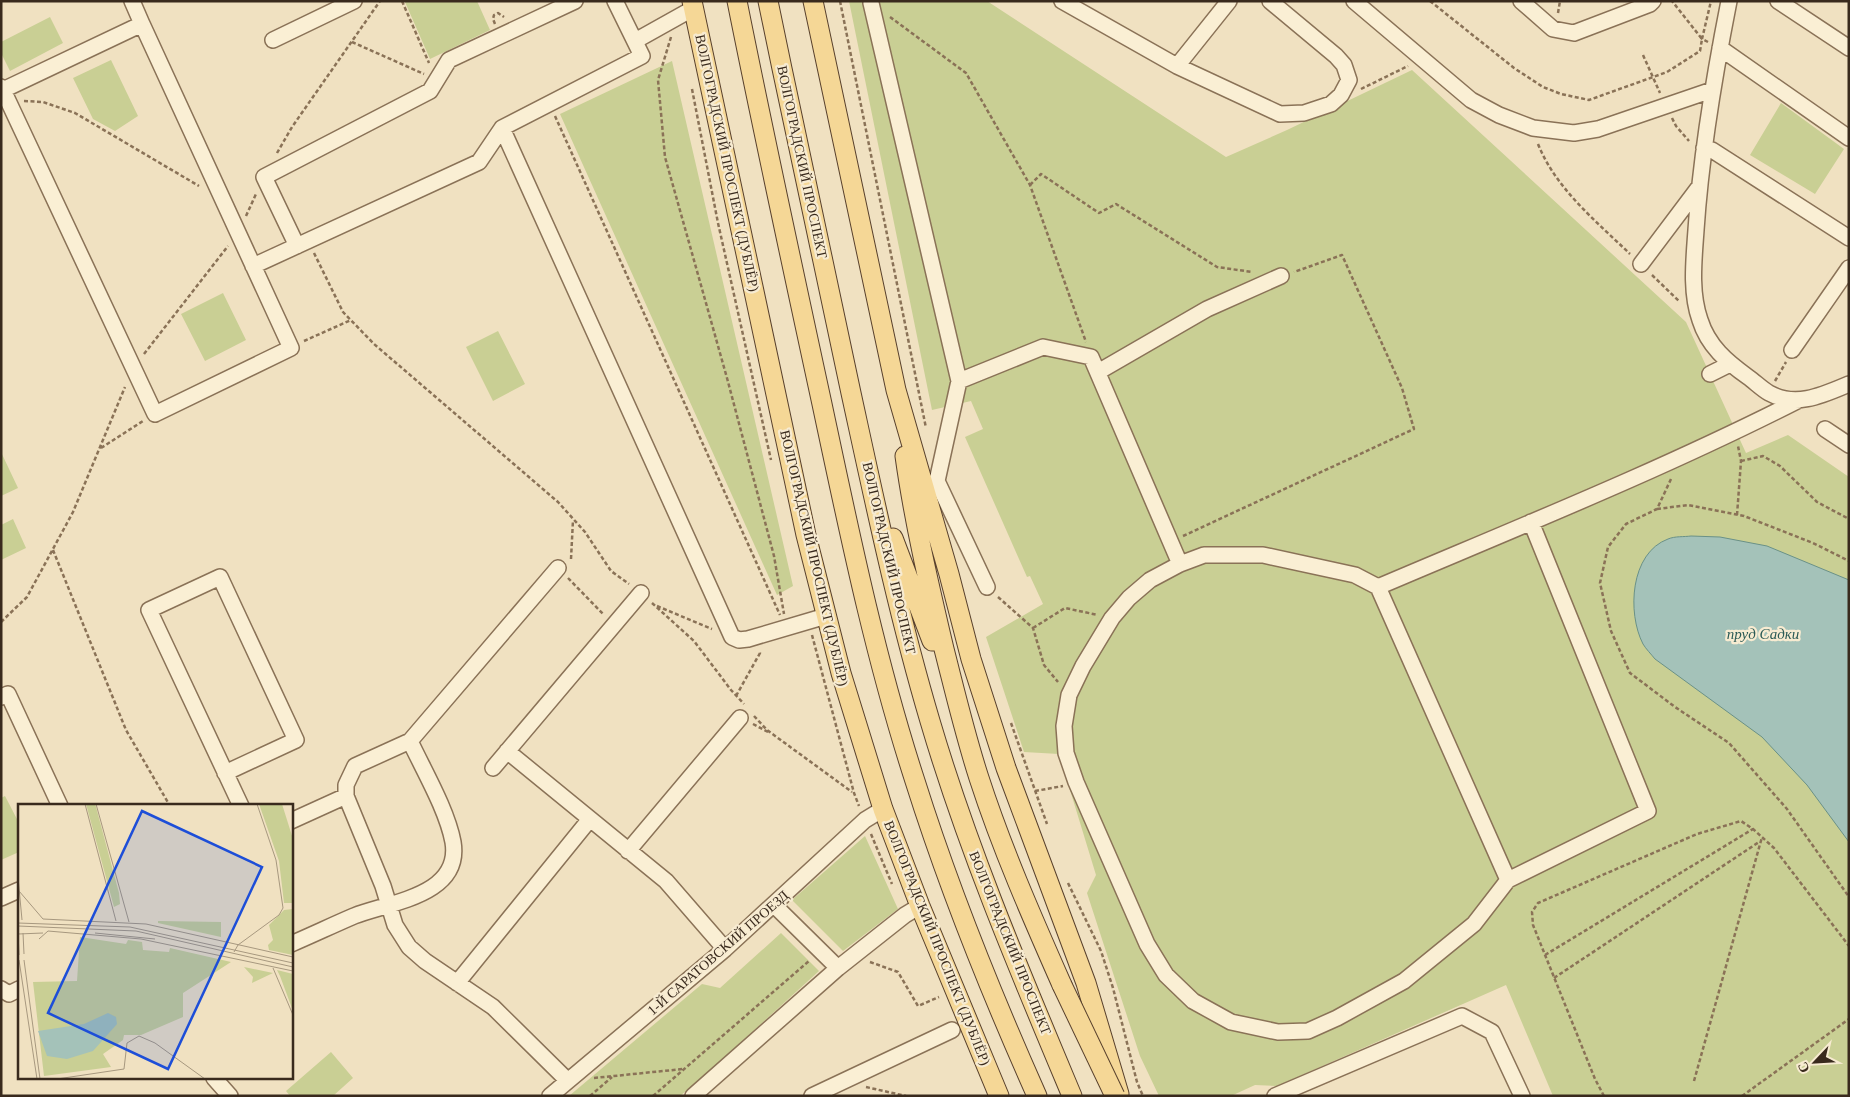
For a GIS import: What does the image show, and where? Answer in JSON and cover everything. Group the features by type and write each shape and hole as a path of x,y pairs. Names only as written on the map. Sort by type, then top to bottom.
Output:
{"main road":[{"path":"736,1 856,561 890,697 914,780 957,905 1037,1096"},
{"name":"ВОЛГОГРАДСКИЙ ПРОСПЕКТ","path":"768,1 870,478 908,643 962,822 985,886 1072,1096"},
{"path":"812,1 896,390 912,506 961,717 979,778 1021,891 1062,986 1114,1096"},
{"name":"ВОЛГОГРАДСКИЙ ПРОСПЕКТ (ДУБЛЁР)","path":"688,9 806,535 862,747 883,809 920,906 999,1096"},
{"path":"896,390 931,483 950,574 971,659 1003,759 1086,983 1110,1058 1119,1096"},
{"path":"870,478 961,717"},
{"path":"1110,1058 1114,1096"}],"street":[{"path":"132,1 291,348 155,414 3,92 142,24"},
{"path":"273,40 354,1"},
{"path":"302,244 264,177 430,91 449,60 575,1"},
{"path":"253,266 479,162 502,128 642,56 615,1"},
{"path":"1062,1 1177,66 1280,114 1304,113 1331,104 1341,95 1349,80 1344,65 1336,56 1270,1"},
{"path":"1354,1 1471,100 1499,115 1532,128 1574,133 1598,129 1712,90"},
{"path":"1521,1 1553,29 1574,33 1650,4 1652,1"},
{"path":"1729,1 1712,90 1699,187 1694,263 1695,301 1700,321 1706,334 1716,350 1730,364 1769,393 1797,401"},
{"path":"1778,1 1849,48"},
{"path":"871,3 959,381 931,483 987,587"},
{"path":"1177,66 1220,4"},
{"path":"635,41 688,9"},
{"path":"1720,48 1849,138"},
{"path":"502,128 732,637 739,640 757,636 826,616"},
{"path":"1704,148 1712,150 1849,238"},
{"path":"1641,264 1699,187"},
{"path":"1792,350 1849,268"},
{"path":"1098,372 1207,309 1281,276"},
{"path":"959,381 1043,347 1092,357 1180,564"},
{"path":"1710,374 1730,364"},
{"path":"1378,587 1681,457 1797,401 1824,394 1849,384"},
{"path":"1825,430 1849,445"},
{"path":"1508,880 1378,587 1355,575 1263,555 1204,555 1180,564 1150,580 1129,598 1112,618 1083,666 1069,695 1064,726 1066,753 1076,782 1147,944 1166,975 1193,1000 1231,1022 1278,1032 1308,1031 1337,1018 1404,981 1474,924 1508,880 1648,810 1531,522"},
{"path":"566,568 410,741 355,766 346,785 346,796 383,886 396,925 410,947 426,961 493,1007 568,1081"},
{"path":"225,773 296,740 220,577 150,610 225,773 240,804"},
{"path":"493,768 641,593"},
{"path":"1,697 8,694 59,804"},
{"path":"628,850 740,718"},
{"path":"292,944 355,916 405,900 431,888 441,881 448,871 453,858 453,843 448,825 410,741"},
{"path":"507,751 666,881 725,949"},
{"path":"292,821 346,796"},
{"name":"1-Й САРАТОВСКИЙ ПРОЕЗД","path":"550,1096 725,949 859,826 883,809"},
{"path":"457,983 590,819"},
{"path":"1,898 18,890"},
{"path":"774,905 838,968"},
{"path":"693,1096 709,1090 838,968 905,915 920,906"},
{"path":"1,989 9,994 18,990"},
{"path":"1275,1096 1462,1016 1492,1032 1522,1096"},
{"path":"812,1096 952,1030"},
{"path":"216,1080 230,1096"}],"path":[{"path":"1,622 27,597 73,512 133,368 238,233 264,177 292,127 380,1"},
{"path":"402,1 437,80"},
{"path":"1430,1 1514,68 1543,87 1561,94 1589,100 1667,72 1700,51 1711,1"},
{"path":"1672,1 1702,39"},
{"path":"871,3 966,72 1030,185 1092,357"},
{"path":"688,9 658,80 665,157 727,378 774,556 786,628"},
{"path":"352,42 437,80"},
{"path":"1356,91 1423,59"},
{"path":"691,86 718,223 771,460"},
{"path":"3,92 76,113 201,187"},
{"path":"550,103 786,628"},
{"path":"1532,128 1545,160 1571,195 1680,302"},
{"path":"1030,185 1041,174 1099,213 1116,204 1217,267 1254,272"},
{"path":"302,244 343,312 374,344 558,502 585,532 611,571 641,593 694,641 736,696 767,730 854,793"},
{"path":"1170,542 1414,429 1402,388 1342,255 1281,276"},
{"path":"291,348 351,320"},
{"path":"1772,386 1792,350"},
{"path":"99,449 155,414"},
{"path":"1736,432 1741,461 1737,515"},
{"path":"1741,461 1763,456 1780,466 1818,502 1849,519"},
{"path":"1658,508 1681,457"},
{"path":"1849,561 1744,516 1688,505 1658,508 1626,524 1608,547 1600,583 1611,631 1630,674 1675,707 1730,743 1787,809 1849,897"},
{"path":"573,518 566,568 570,580 613,624"},
{"path":"53,550 126,730 169,804"},
{"path":"566,568 570,580"},
{"path":"987,587 1033,628 1044,665 1069,695"},
{"path":"654,605 732,637"},
{"path":"1033,628 1065,608 1112,618"},
{"path":"736,696 760,653 757,636"},
{"path":"740,718 776,736"},
{"path":"1035,791 1076,782"},
{"path":"1604,1096 1595,1079 1533,925 1532,912 1538,903 1697,834 1741,821 1774,848 1849,946"},
{"path":"1545,955 1753,829"},
{"path":"1694,1081 1762,837"},
{"path":"1554,978 1760,842"},
{"path":"653,1096 809,961"},
{"path":"868,961 898,972 918,1006 939,997"},
{"path":"1742,1096 1849,1019"},
{"path":"568,1081 685,1069"},
{"path":"590,1096 613,1076"},
{"path":"841,1082 906,1096"}],"green space":[{"path":"477,1 490,30 430,59 405,2"},
{"path":"849,1 987,1 1226,157 1412,70 1686,322 1746,453 1788,435 1849,477 1849,1096 1553,1096 1506,985 1277,1086 1255,1085 1231,1096 1159,1096 1140,1056 1087,893 1096,875 1059,754 1024,752 986,637 1043,604 1030,576 1027,577 965,437 983,429 971,401 932,410"},
{"path":"50,17 63,43 10,71 1,53 1,42"},
{"path":"111,60 138,116 115,131 93,119 73,78"},
{"path":"672,61 793,586 777,595 560,114"},
{"path":"1781,103 1844,149 1815,194 1750,155"},
{"path":"223,293 246,340 205,361 181,314"},
{"path":"498,331 525,384 493,401 466,347"},
{"path":"1,452 18,488 1,496"},
{"path":"13,519 26,548 1,560 1,525"},
{"path":"5,796 18,821 18,852 1,860 1,798"},
{"path":"865,836 898,909 843,951 792,900"},
{"path":"781,933 819,971 680,1096 569,1096 702,984 720,988"},
{"path":"331,1052 353,1078 333,1096 290,1096 286,1091"}],"water":[{"name":"пруд Садки","path":"1691,536 1720,537 1767,546 1849,580 1849,842 1807,785 1762,737 1655,659 1643,644 1638,631 1634,601 1635,585 1639,570 1655,546 1671,538"}]}
